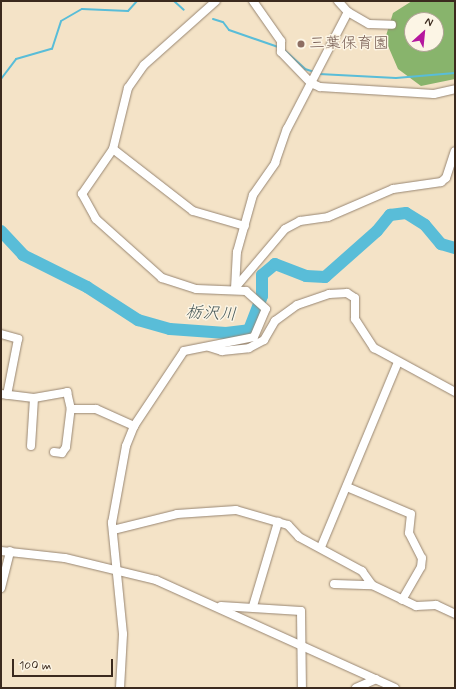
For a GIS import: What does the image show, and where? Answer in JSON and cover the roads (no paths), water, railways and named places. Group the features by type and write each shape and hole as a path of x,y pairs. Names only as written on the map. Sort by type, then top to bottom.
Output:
{"street":[{"path":"120,688 123,634 113,530 114,500 134,426 184,351 254,337 266,315 264,305 251,294 235,289 196,289 162,278 96,219 82,194 113,149 128,88 144,65 216,1"},
{"path":"253,1 281,47 312,81 333,88 434,94 455,89"},
{"path":"338,1 348,12 369,24 392,25"},
{"path":"235,289 238,252 254,194 278,158 287,129 348,12"},
{"path":"113,149 193,211 245,226"},
{"path":"235,289 285,229 300,221 328,217 393,189 441,182 446,178 455,151"},
{"path":"204,346 222,351 249,348 264,340 275,321 297,305 341,292 355,298 354,313 366,340 397,364 455,392"},
{"path":"1,334 18,339 4,394 34,398 67,392 71,409 66,448 62,453 54,452"},
{"path":"321,547 397,364"},
{"path":"31,446 34,398"},
{"path":"71,409 96,409 134,426"},
{"path":"347,487 411,514 409,533 422,558 421,567 402,600"},
{"path":"113,530 177,514 225,509 278,522 362,571 372,585"},
{"path":"253,606 278,522"},
{"path":"1,551 10,551 117,570 162,582 218,606 395,688"},
{"path":"1,588 10,551"},
{"path":"334,584 372,585 416,606 436,605 455,614"},
{"path":"218,606 253,606 300,611 302,688"},
{"path":"356,688 376,679"}],"waterway":[{"path":"1,79 16,59 52,49 61,21 82,9 128,11 137,1"},
{"path":"174,1 184,10"},
{"path":"213,19 223,22 229,30 278,47"},
{"path":"282,48 305,69 314,72"},
{"path":"319,74 396,78 455,73"},
{"name":"栃沢川","path":"1,231 23,255 87,287 138,320 170,329 226,333 249,330 262,296 262,275 275,264 306,276 325,277 377,231 390,215 406,213 425,225 441,244 455,248"}],"place":[{"name":"三葉保育園","path":"301,44"}]}
